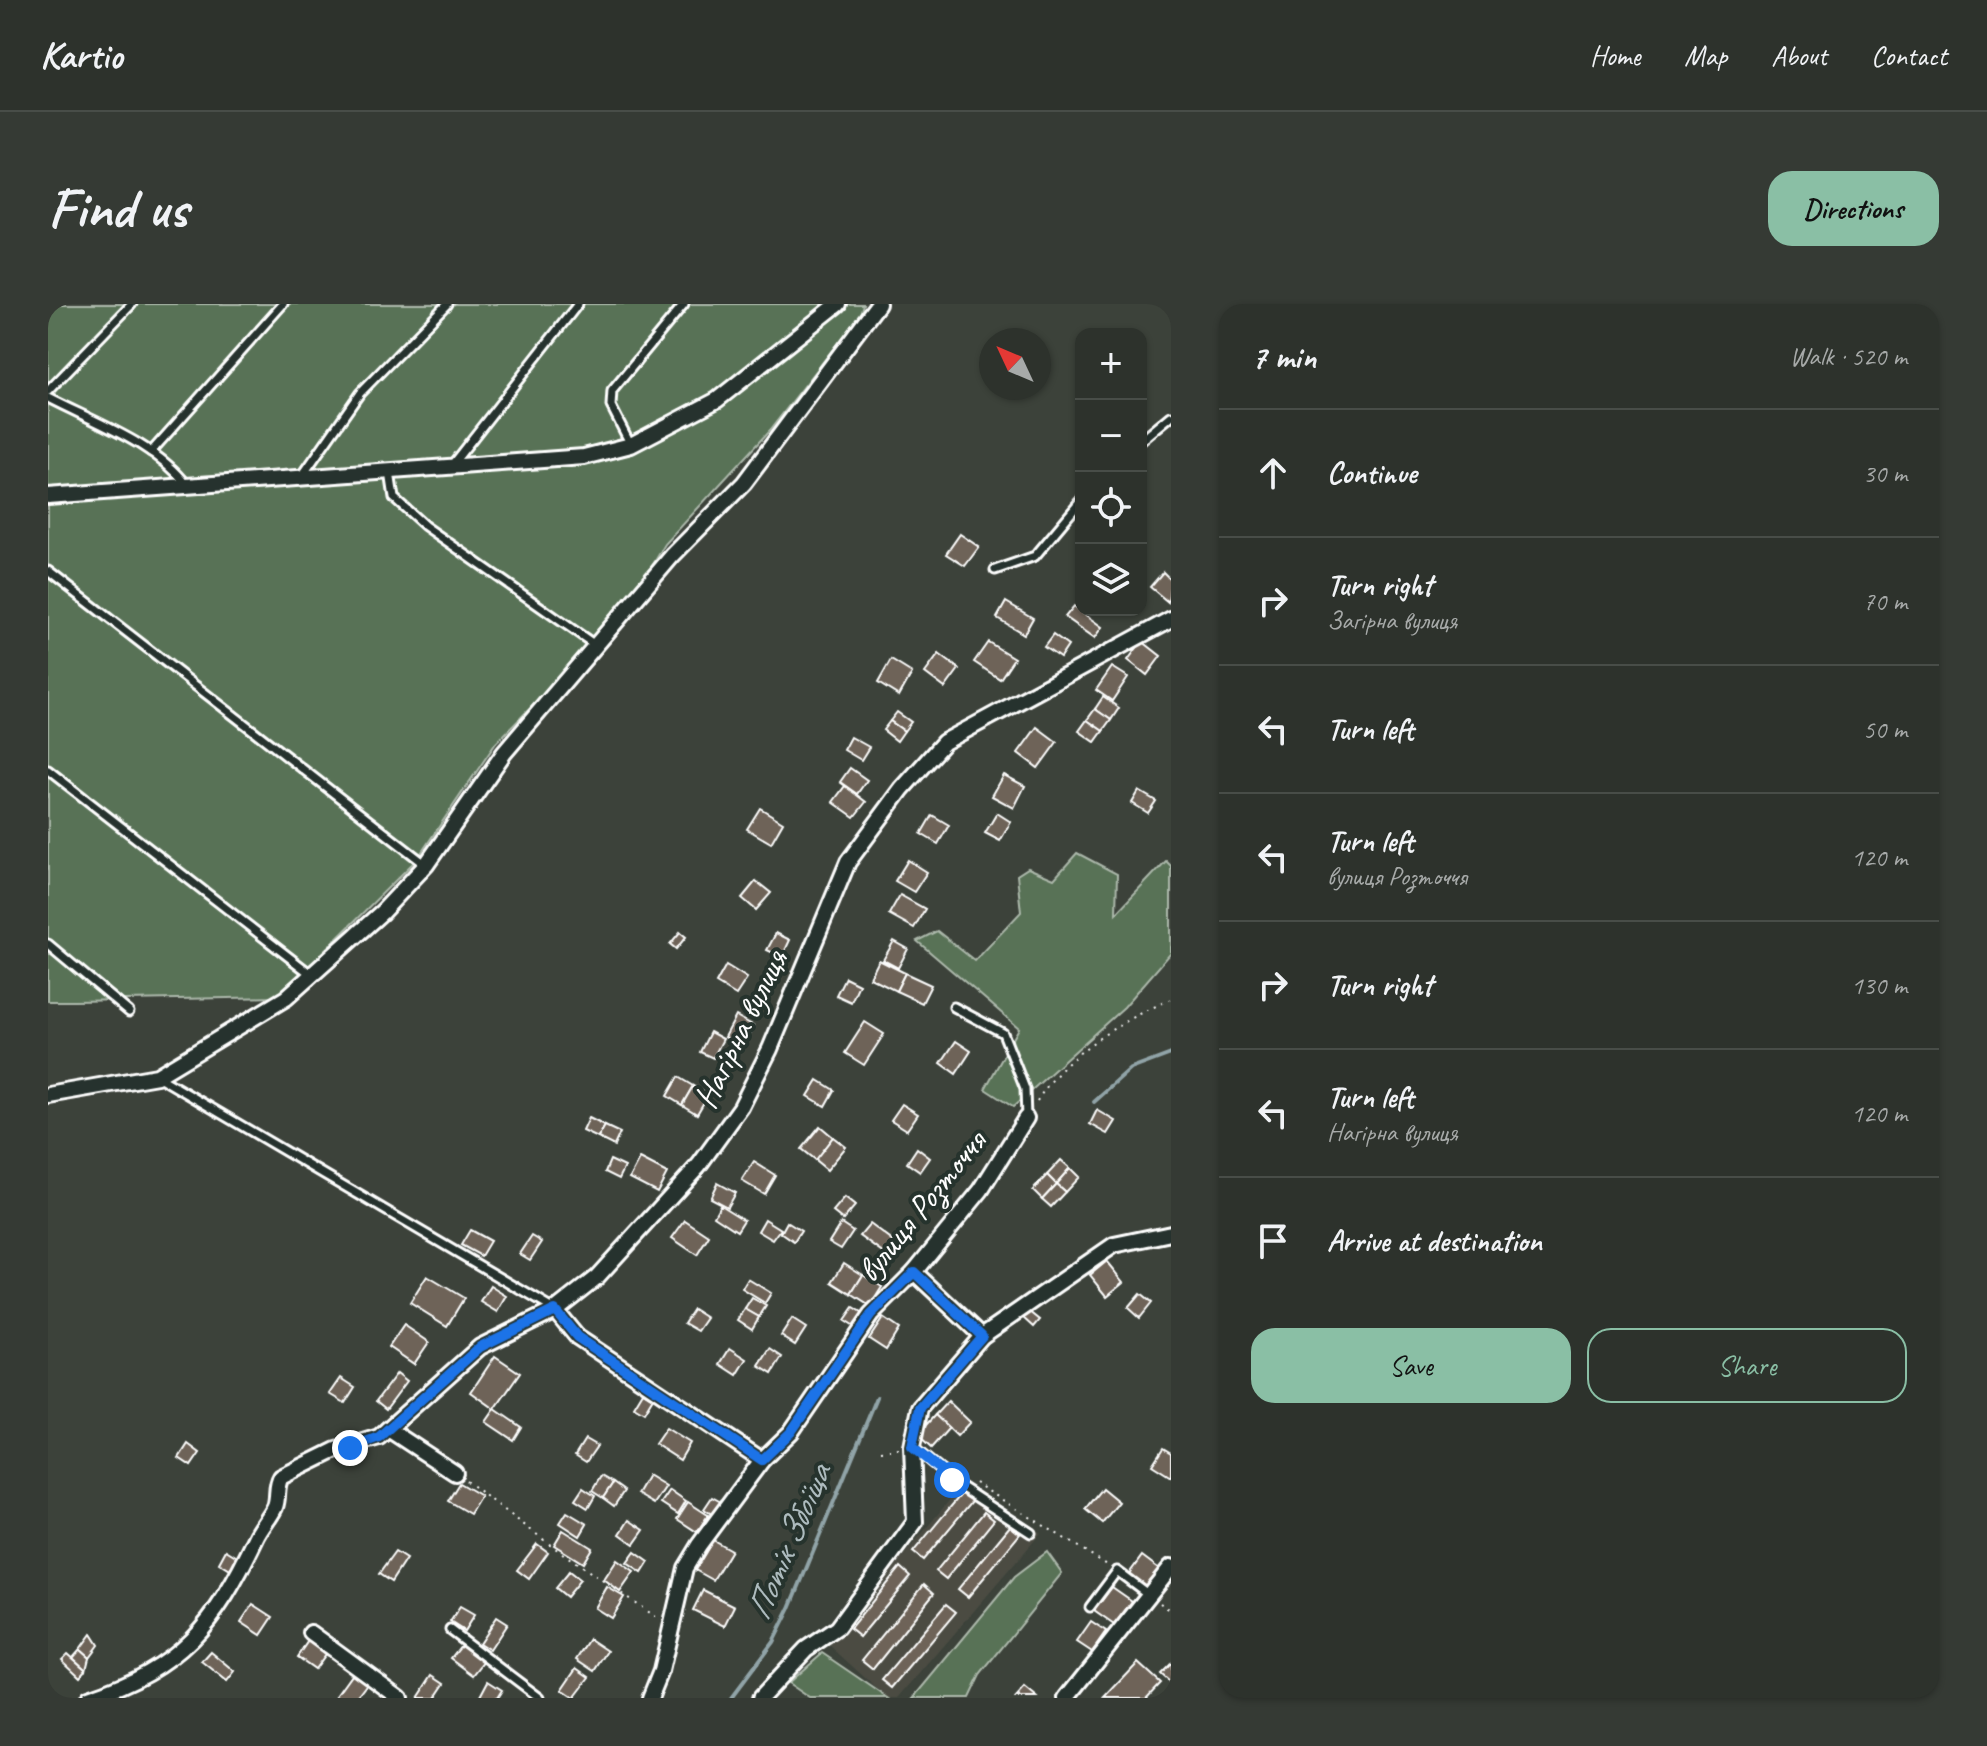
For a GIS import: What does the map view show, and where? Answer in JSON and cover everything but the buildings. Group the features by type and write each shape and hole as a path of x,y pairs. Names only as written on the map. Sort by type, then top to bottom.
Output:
{"street":[{"path":"48,496 390,470 541,463 631,445 717,400 838,304"},
{"path":"48,1095 157,1076 286,998 382,912 426,865 504,753 672,556 744,483 878,304"},
{"name":"Нагірна вулиця","path":"88,1698 145,1675 196,1637 233,1588 276,1505 276,1486 281,1477 336,1450 379,1437 480,1347 555,1310 597,1277 699,1165 741,1107 770,1049 848,862 902,789 944,742 1171,619"},
{"name":"вулиця Розточчя","path":"650,1698 685,1568 762,1460 791,1432 871,1315 914,1272 981,1190 1026,1118"},
{"path":"760,1698 806,1649 837,1628 915,1522 912,1447 920,1408 982,1336 1114,1245 1171,1233"},
{"path":"914,1272 982,1336"},
{"path":"555,1310 577,1337 762,1460"},
{"path":"388,1429 455,1473"},
{"path":"1067,1698 1171,1567"},
{"path":"311,1633 400,1698"}],"lane":[{"path":"48,391 132,304"},
{"path":"151,452 283,304"},
{"path":"302,477 360,393 447,304"},
{"path":"451,466 578,304"},
{"path":"631,445 611,406 612,391 684,304"},
{"path":"48,398 151,452 176,470 187,486"},
{"path":"1147,436 1171,416"},
{"path":"390,470 394,498 419,520 597,646"},
{"path":"995,570 1035,556 1075,508"},
{"path":"48,571 426,865"},
{"path":"48,770 312,975"},
{"path":"48,944 129,1012"},
{"path":"954,1007 1003,1033 1025,1089 1026,1118"},
{"path":"157,1076 555,1310"},
{"path":"912,1447 952,1480 1031,1533"},
{"path":"1090,1607 1117,1571 1149,1595"},
{"path":"450,1630 540,1698"}],"path":[{"name":"вулиця Розточчя","path":"1026,1118 1052,1079 1081,1052 1123,1023 1171,999"},
{"path":"881,1451 912,1447"},
{"path":"455,1473 552,1546 671,1627"},
{"path":"952,1480 967,1478 1117,1571"}],"shaded area":[{"path":"963,1484 1041,1533 899,1698 887,1698 829,1645"}],"green space":[{"path":"48,304 863,304 860,314 770,430 665,544 626,610 496,743 417,859 278,997 48,1001"},
{"path":"1077,853 1117,874 1116,914 1166,861 1171,866 1171,953 1124,1007 1013,1107 985,1089 1019,1028 917,941 937,931 975,961 1021,912 1017,875 1028,868 1054,879"},
{"path":"1047,1552 1062,1573 980,1675 969,1698 914,1698 1014,1577"},
{"path":"822,1653 888,1698 810,1698 788,1683"}],"waterway":[{"name":"Потік Збоїща","path":"1094,1102 1131,1069 1171,1054"},
{"name":"Потік Збоїща","path":"731,1698 773,1642 790,1608 877,1397"}],"route":[{"path":"350,1448 379,1437 480,1347 555,1310 577,1337 762,1460 791,1432 871,1315 914,1272 982,1336 920,1408 912,1447 952,1480"}]}
